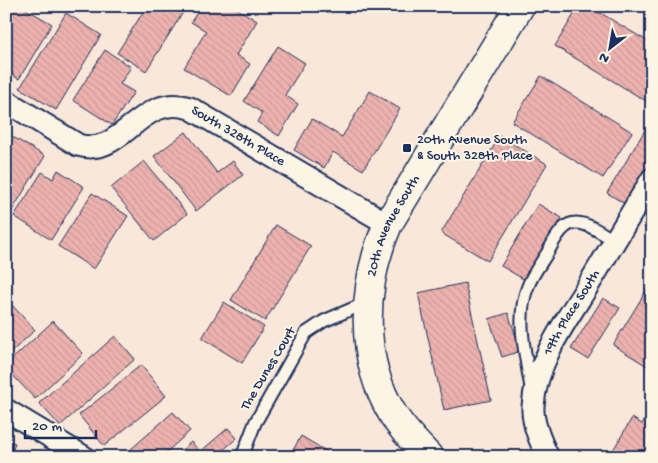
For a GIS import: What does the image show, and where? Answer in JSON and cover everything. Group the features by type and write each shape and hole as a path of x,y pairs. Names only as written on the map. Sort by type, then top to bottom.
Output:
{"street":[{"name":"20th Avenue South","path":"429,457 406,433 394,416 381,390 370,344 368,302 375,260 388,224 520,6"},
{"name":"South 328th Place","path":"6,101 78,145 90,147 102,145 115,138 155,109 175,105 190,108 388,224"},
{"name":"19th Place South","path":"548,457 535,426 533,407 534,395 542,368 552,345 652,179"},
{"path":"6,410 84,457"}],"lane":[{"path":"533,407 522,318 525,294 531,279 558,234 567,225 576,222 583,224 615,241"},
{"name":"The Dunes Court","path":"242,457 255,423 306,333 324,321 368,302"}],"building":[{"path":"11,6 21,6 52,24 19,79 6,71 6,14"},
{"path":"147,6 187,6 146,71 117,53"},
{"path":"201,6 233,6 257,21 236,55 250,64 231,96 184,68 206,31 191,22"},
{"path":"579,6 589,6 652,44 651,104 555,46"},
{"path":"66,13 101,35 56,110 20,88"},
{"path":"278,46 305,63 285,95 298,104 279,136 257,122 262,113 244,101"},
{"path":"105,50 131,67 120,84 134,92 112,125 73,100"},
{"path":"541,76 632,132 603,178 512,122"},
{"path":"370,91 400,109 363,170 333,152 324,168 294,150 312,119 342,137"},
{"path":"645,130 652,133 652,171 630,207 607,193"},
{"path":"186,132 217,173 233,161 243,175 196,211 154,156"},
{"path":"6,133 45,156 10,214 6,212"},
{"path":"500,136 547,164 488,261 441,233"},
{"path":"144,161 187,214 154,241 111,188"},
{"path":"58,170 84,187 51,240 14,216 42,172 53,179"},
{"path":"92,193 128,216 94,269 58,246"},
{"path":"538,204 562,218 525,280 501,266"},
{"path":"652,215 652,232 644,227"},
{"path":"276,225 311,246 265,321 231,300"},
{"path":"652,281 652,369 613,345"},
{"path":"465,283 491,400 444,410 418,293"},
{"path":"603,298 620,308 588,359 571,349"},
{"path":"9,302 35,330 6,357 6,305"},
{"path":"224,302 264,327 242,363 202,338"},
{"path":"508,313 521,351 502,357 489,319"},
{"path":"53,321 83,354 35,399 6,368 6,365"},
{"path":"115,336 135,359 60,426 39,403"},
{"path":"141,365 166,396 104,446 79,415"},
{"path":"652,408 652,457 609,457 632,418 642,424"},
{"path":"173,412 190,431 161,457 136,457 130,450"},
{"path":"228,428 237,438 215,457 174,457 191,442 200,452"},
{"path":"301,436 336,457 301,457 292,452"},
{"path":"6,440 15,443 10,457 6,457"}],"place":[{"name":"20th Avenue South & South 328th Place","path":"407,148"}]}
